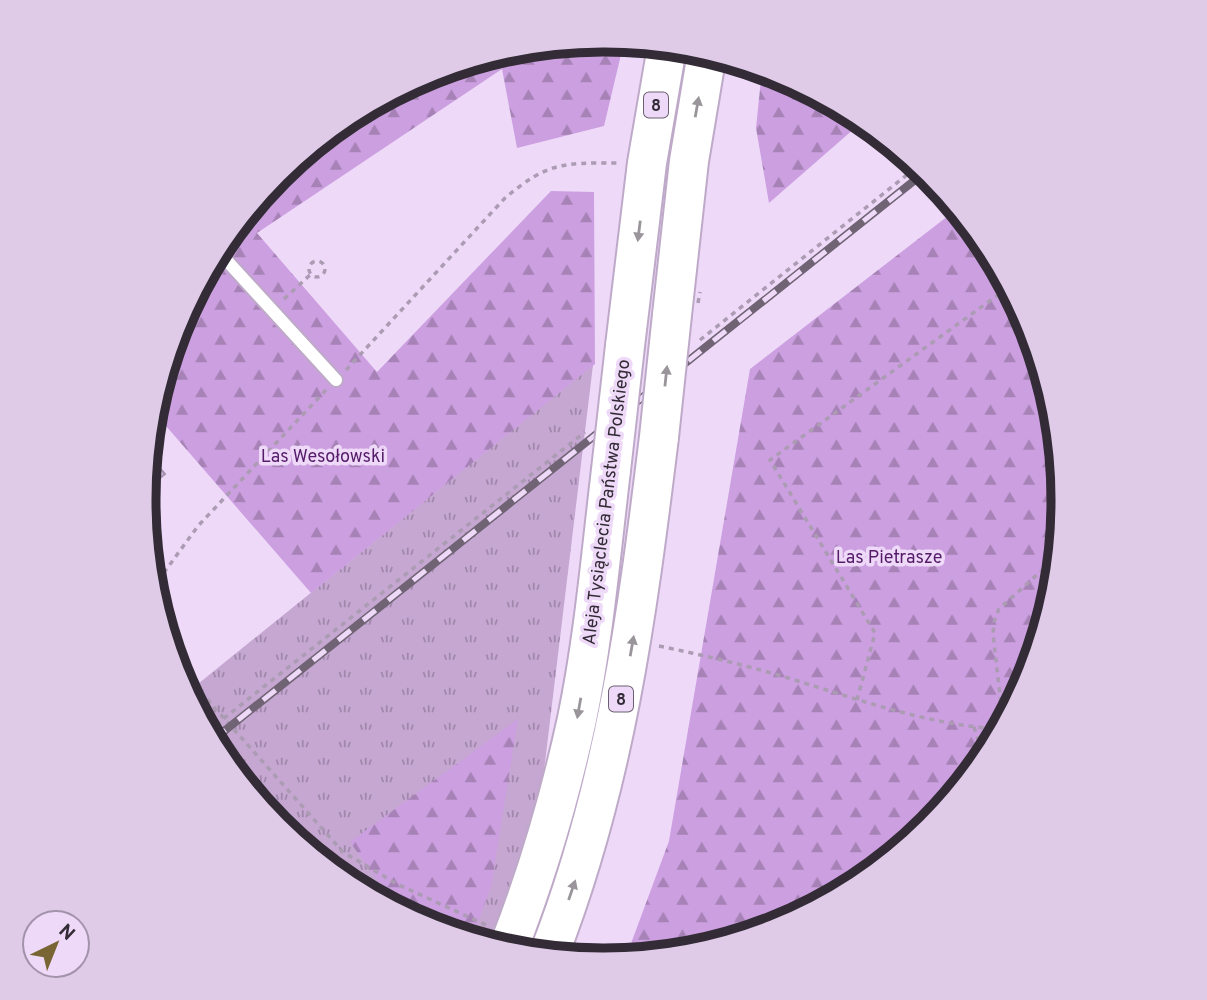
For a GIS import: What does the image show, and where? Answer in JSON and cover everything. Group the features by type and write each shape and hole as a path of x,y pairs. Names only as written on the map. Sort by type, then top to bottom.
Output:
{"highway":[{"name":"Aleja Tysiąclecia Państwa Polskiego","path":"512,938 553,816 577,718 595,600 647,163 665,57"},
{"name":"8","path":"552,945 598,807 632,646 659,437 681,331 689,161 705,65"}],"lane":[{"path":"226,260 336,380"}],"path":[{"path":"163,574 198,526 505,198 531,176 560,165 647,163"},
{"path":"681,331 908,173"},
{"path":"313,261 322,262 325,267 321,276 311,274 308,270 313,261"},
{"path":"272,311 311,274"},
{"path":"858,700 875,633 771,460 1000,293"},
{"path":"216,724 593,425"},
{"path":"1001,705 994,622 999,609 1045,567"},
{"path":"632,646 657,646 739,664 890,710 989,728"},
{"path":"198,689 344,852 397,884 506,936"},
{"path":"974,727 979,743"}],"green space":[{"name":"Las Wesołowski","path":"574,53 621,53 604,126 517,148 502,69 257,233 377,372 551,191 594,192 595,364 311,593 163,423 180,356 216,276 248,228 287,184 331,145 380,112 460,76 516,61"},
{"path":"761,81 827,112 854,129 769,203 756,128"},
{"name":"Las Pietrasze","path":"949,215 976,251 1005,302 1036,384 1047,442 1051,500 1047,558 1036,616 1005,698 976,749 940,795 876,855 827,888 747,924 691,939 630,947 669,841 750,369"},
{"path":"593,365 542,787 493,933 432,913 380,888 308,836 248,772 216,724 196,685"},
{"path":"518,719 491,887 476,928 432,913 385,890 350,842"}],"building":[{"path":"158,466 165,474 157,481"}],"railway":[{"path":"222,733 915,180"}]}
